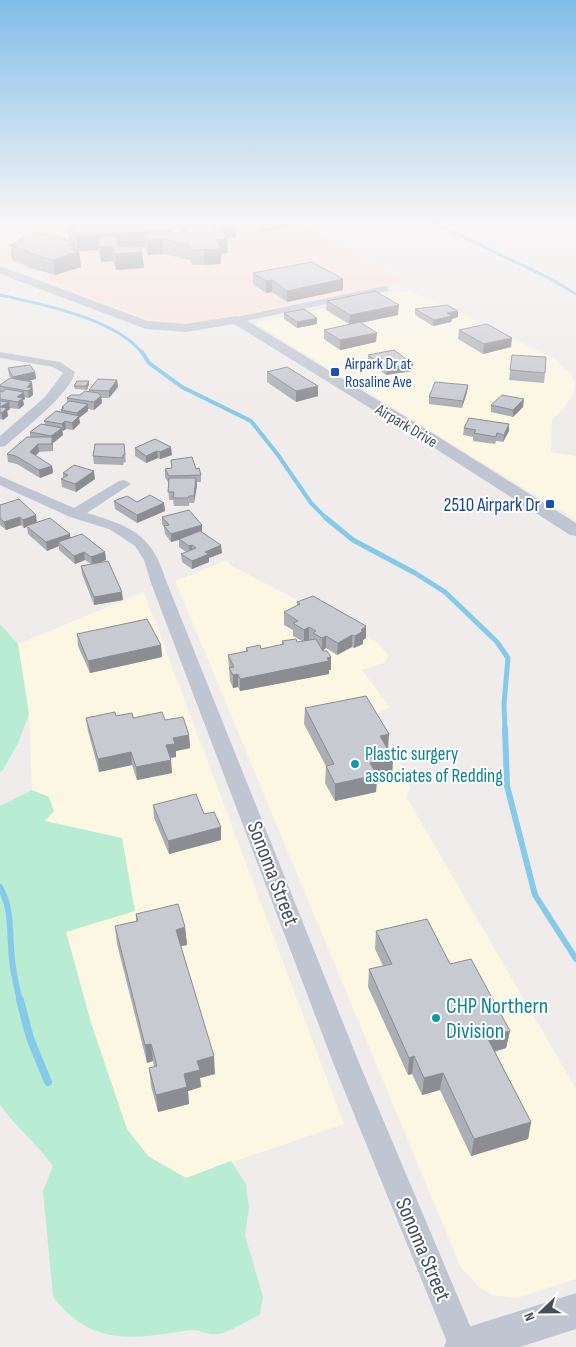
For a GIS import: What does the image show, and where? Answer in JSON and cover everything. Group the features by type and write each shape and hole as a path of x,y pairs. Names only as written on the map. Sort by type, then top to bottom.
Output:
{"street":[{"path":"45,287 142,323 165,327 192,328 277,346"},
{"path":"192,328 384,288"},
{"name":"Airpark Drive","path":"236,320 431,439 576,531"},
{"path":"0,355 56,364 69,372 68,377 49,400 0,443"},
{"name":"Sonoma Street","path":"0,480 75,514 114,526 140,543 152,560 348,1065 463,1347"},
{"path":"75,514 124,484"},
{"path":"463,1347 576,1311"}],"shaded area":[{"path":"65,287 373,287 207,321 185,323 156,321"},
{"path":"409,291 447,306 555,359 571,374 575,384 573,395 562,410 552,419 551,452 576,456 576,520 255,323"},
{"path":"226,560 232,566 377,642 389,656 384,663 362,670 390,707 376,715 398,758 410,787 407,798 576,1089 576,1279 517,1298 492,1295 480,1288 461,1268 176,583 176,581"},
{"path":"144,592 344,1124 186,1178 148,1156 127,1129 91,1023 66,931 45,820 49,797 32,790 29,714 18,644"}],"green space":[{"path":"0,624 18,644 29,714 18,743 0,772"},
{"path":"32,790 49,797 54,811 45,821 122,838 135,911 66,932 91,1023 127,1129 148,1156 186,1178 231,1161 246,1184 249,1208 245,1235 263,1297 260,1315 223,1333 211,1334 191,1330 150,1336 115,1336 83,1325 53,1297 43,1191 53,1166 0,1105 0,806"}],"building":[{"path":"281,287 306,287 287,291"},
{"path":"375,291 399,305 350,315 327,301"},
{"path":"447,305 458,311 447,313 452,316 434,320 415,309"},
{"path":"304,309 317,318 297,322 284,313"},
{"path":"360,322 377,333 340,340 324,330"},
{"path":"487,324 512,338 484,344 459,330"},
{"path":"394,350 413,364 387,369 368,355"},
{"path":"512,355 546,357 545,373 510,370"},
{"path":"30,365 35,372 13,377 8,368"},
{"path":"287,367 318,386 296,391 267,372"},
{"path":"10,378 32,382 27,387 32,388 28,391 0,386"},
{"path":"98,379 117,380 109,391 89,390"},
{"path":"77,381 89,381 86,386 74,386"},
{"path":"435,382 468,385 463,401 429,397"},
{"path":"6,389 24,392 17,397 23,398 18,402 0,399 0,391 2,392"},
{"path":"85,391 98,393 101,396 94,402 67,398 71,395 80,395"},
{"path":"502,395 524,399 513,410 491,405"},
{"path":"0,401 9,402 0,407"},
{"path":"69,401 88,404 77,413 61,410"},
{"path":"0,407 7,408 2,413 0,412"},
{"path":"56,411 79,416 72,423 65,421 62,424 44,421"},
{"path":"469,418 509,424 504,435 497,433 496,437 474,433 476,430 464,428"},
{"path":"41,424 62,428 51,436 30,432"},
{"path":"27,437 52,437 52,444 38,444 30,452 52,466 39,470 16,456 7,454"},
{"path":"155,439 171,447 146,456 135,448"},
{"path":"95,444 124,444 125,455 123,455 123,458 93,456"},
{"path":"192,457 196,469 199,468 201,475 169,476 165,469 172,468 171,460"},
{"path":"74,465 94,471 75,484 61,479 68,475 63,473"},
{"path":"169,478 196,478 194,496 173,498 174,492 168,492"},
{"path":"150,495 164,503 137,515 114,501 127,496 137,502"},
{"path":"19,499 36,515 23,520 20,517 4,522 0,518 0,505"},
{"path":"189,510 202,525 171,534 164,526 169,525 162,517"},
{"path":"50,518 70,534 46,542 26,526"},
{"path":"200,531 221,545 205,552 209,554 192,561 181,554 196,548 192,545 189,546 179,539"},
{"path":"82,534 105,552 91,557 84,552 74,556 58,542"},
{"path":"108,561 122,592 94,597 81,566"},
{"path":"313,596 366,626 361,630 363,631 338,643 326,636 322,638 313,633 316,631 309,627 304,630 293,623 298,621 284,612 300,604 297,602"},
{"path":"147,619 161,645 88,661 77,634"},
{"path":"296,639 297,642 316,639 323,651 327,651 331,657 327,658 329,661 240,679 238,674 233,675 229,668 234,667 228,655 248,651 246,648 260,645 261,649 284,644 282,641"},
{"name":"Plastic surgery associates of Redding","path":"366,696 389,734 380,736 393,758 370,763 377,775 335,784 326,766 334,764 305,708"},
{"path":"115,712 116,716 132,713 133,718 162,712 165,720 183,717 189,735 173,738 175,744 166,745 171,760 136,767 131,752 98,759 86,718"},
{"path":"196,794 204,814 214,812 221,827 168,841 153,805"},
{"path":"178,904 185,927 176,930 214,1056 197,1061 200,1070 184,1074 187,1087 156,1095 149,1068 157,1066 151,1044 145,1045 115,926 138,921 136,914"},
{"name":"CHP Northern Division","path":"427,919 450,964 471,959 510,1031 487,1037 531,1122 474,1139 443,1073 424,1078 414,1056 409,1058 369,969 392,964 376,931"}],"waterway":[{"path":"564,287 576,294"},
{"path":"0,295 56,308 97,322 131,342 143,354"},
{"path":"142,352 149,363 182,387 251,421 278,455 311,503 326,518"},
{"path":"326,518 353,540 415,573 445,592 497,642 508,658 504,704 505,731"},
{"path":"505,729 507,786 535,895 576,959"},
{"path":"0,887 9,913 13,964 20,1001"},
{"path":"20,1000 30,1038 48,1082"}],"place":[{"name":"Airpark Dr at Rosaline Ave","path":"335,372"},
{"name":"2510 Airpark Dr","path":"550,504"},
{"name":"Plastic surgery associates of Redding","path":"355,764"},
{"name":"CHP Northern Division","path":"436,1018"}]}
